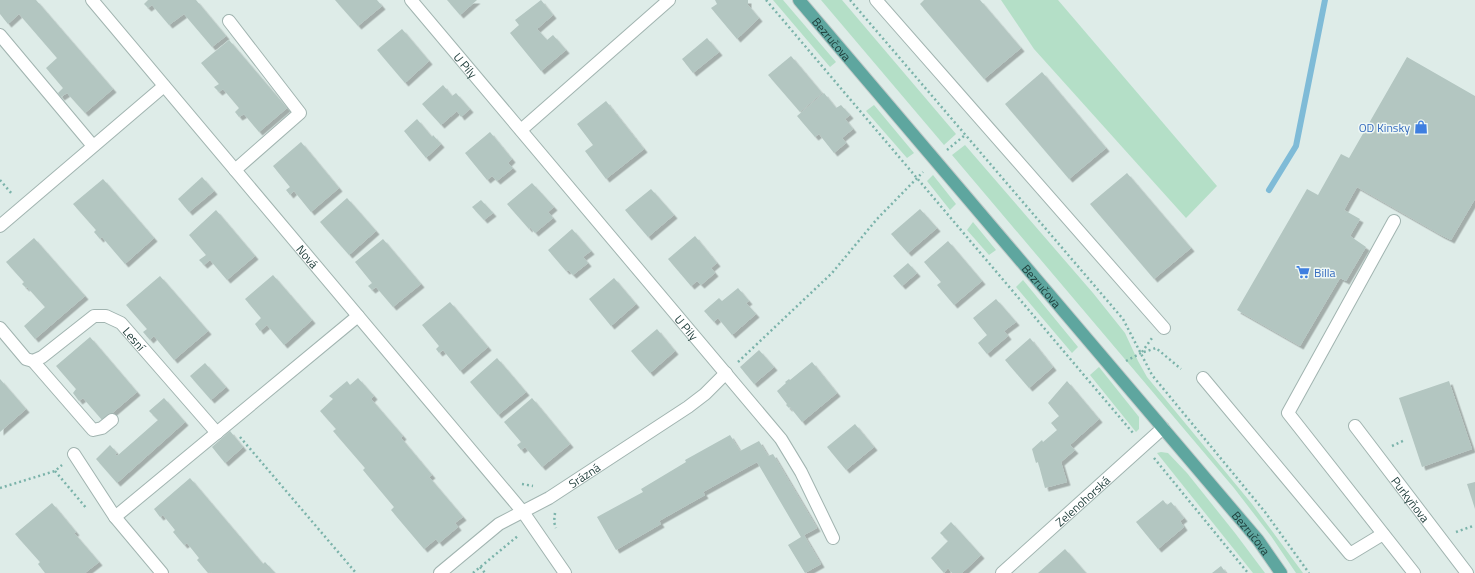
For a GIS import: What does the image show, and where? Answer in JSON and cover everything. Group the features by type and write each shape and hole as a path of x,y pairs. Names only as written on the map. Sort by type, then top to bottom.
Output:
{"main road":[{"name":"Bezručova","path":"799,0 1258,540 1281,573"}],"street":[{"name":"Nová","path":"92,0 523,512 565,573"},
{"name":"U Pily","path":"411,0 781,439 801,472 833,538"},
{"path":"520,130 669,0"},
{"path":"876,0 1164,328"},
{"path":"229,21 300,113 235,170"},
{"path":"0,35 93,146"},
{"path":"0,226 164,86"},
{"path":"1394,221 1288,413 1414,573"},
{"name":"Lesní","path":"33,361 42,357 94,316 106,316 121,323 217,433"},
{"path":"115,517 358,316"},
{"path":"0,328 26,359 33,361 93,430 102,428 112,420"},
{"name":"Srázná","path":"440,573 499,524 549,498 688,407 705,394 726,373"},
{"path":"1203,378 1350,554 1383,534"},
{"name":"Purkyňova","path":"1355,426 1467,573"},
{"name":"Zelenohorská","path":"1002,573 1144,446 1162,428"},
{"path":"74,454 115,517 162,573"}],"path":[{"path":"766,0 1144,446 1248,573"},
{"path":"850,0 1123,319 1142,353 1152,375 1265,512 1309,573"},
{"path":"935,160 965,135"},
{"path":"726,373 832,273 877,219 916,178"},
{"path":"1112,368 1142,353 1156,348 1181,369"},
{"path":"228,424 356,573"},
{"path":"0,488 55,471"},
{"path":"517,483 538,487"},
{"path":"556,531 554,516 557,508"},
{"path":"1456,532 1473,526"},
{"path":"473,573 522,533"},
{"path":"480,568 485,573"}],"green space":[{"path":"773,0 783,0 836,62 830,67"},
{"path":"821,0 842,0 956,134 944,145"},
{"path":"1001,0 1058,0 1217,186 1186,218 1034,49"},
{"path":"874,105 914,153 907,158 866,111"},
{"path":"965,145 1093,293 1125,333 1147,377 1252,504 1303,573 1296,573 1271,536 1234,488 952,155"},
{"path":"933,175 956,204 950,210 927,181"},
{"path":"973,222 996,250 989,255 967,230"},
{"path":"1023,280 1078,347 1072,353 1016,287"},
{"path":"1099,367 1139,417 1139,429 1136,432 1090,375"},
{"path":"1157,453 1168,453 1187,473 1265,573 1253,573"}],"building":[{"path":"0,0 36,0 113,89 85,113 67,93 61,97 58,93 63,88 46,68 57,58 19,14 8,24 0,14"},
{"path":"148,0 196,0 226,36 212,47 184,14 169,25 152,5 148,8 144,4"},
{"path":"335,0 377,0 382,6 358,26"},
{"path":"447,0 477,0 460,15"},
{"path":"541,0 553,15 537,29 547,40 553,35 566,50 541,71 510,33 519,25 515,20"},
{"path":"715,0 748,0 748,5 759,18 737,39 711,8 717,4"},
{"path":"924,0 980,0 1021,48 984,79 920,4"},
{"path":"402,29 429,61 405,83 377,50"},
{"path":"707,38 719,52 693,73 682,59"},
{"path":"229,40 287,108 259,132 244,114 239,117 235,112 239,108 223,89 219,92 214,87 219,84 201,63"},
{"path":"791,56 822,93 800,112 768,75"},
{"path":"1407,57 1475,96 1475,199 1451,240 1357,187 1344,210 1360,219 1350,236 1366,247 1346,281 1340,278 1300,346 1237,310 1307,189 1318,195 1341,154 1349,158"},
{"path":"1042,72 1106,148 1069,179 1005,104"},
{"path":"443,85 452,96 456,93 470,109 461,117 457,111 441,125 422,104"},
{"path":"824,93 836,108 841,105 850,115 845,119 853,129 842,138 846,143 834,153 819,134 815,137 797,116"},
{"path":"606,101 644,149 606,179 585,151 593,145 577,124"},
{"path":"417,119 432,137 433,135 441,144 426,158 404,131"},
{"path":"490,132 512,159 508,163 513,168 497,181 492,176 487,180 465,153"},
{"path":"301,142 339,188 311,212 294,191 290,195 286,190 290,187 273,166"},
{"path":"1127,173 1191,248 1154,279 1090,204"},
{"path":"202,177 214,191 189,212 178,199"},
{"path":"103,179 154,238 125,264 102,237 100,239 94,232 96,230 73,204"},
{"path":"532,183 554,207 548,212 553,218 535,233 530,227 529,229 507,204"},
{"path":"651,189 674,215 648,237 625,210"},
{"path":"347,198 376,231 349,255 320,222"},
{"path":"481,200 493,213 484,220 472,207"},
{"path":"920,209 937,228 908,253 891,234"},
{"path":"216,210 255,256 227,280 210,260 204,265 199,260 206,255 189,235"},
{"path":"572,229 591,251 583,257 588,263 573,275 568,270 566,271 548,250"},
{"path":"695,236 717,263 711,268 715,273 701,285 697,281 691,286 668,259"},
{"path":"34,238 85,296 35,339 24,326 45,307 27,287 26,288 22,284 24,282 6,262"},
{"path":"383,239 421,284 393,307 376,287 372,290 368,286 372,283 355,262"},
{"path":"948,241 982,281 954,305 937,285 941,282 924,262"},
{"path":"908,263 917,273 902,286 893,276"},
{"path":"273,275 312,320 284,345 267,325 260,331 255,324 261,318 245,299"},
{"path":"160,276 208,331 174,360 154,336 150,340 143,332 147,329 126,305"},
{"path":"614,278 636,304 611,326 589,299"},
{"path":"738,288 749,301 746,303 756,314 732,335 718,318 714,322 704,311 719,298 722,301"},
{"path":"996,299 1016,322 1004,331 1008,336 987,354 978,343 987,335 973,318"},
{"path":"450,302 488,347 460,371 443,350 439,353 436,349 439,346 422,325"},
{"path":"657,329 675,351 650,373 631,351"},
{"path":"90,337 137,392 103,421 83,398 79,401 73,393 76,389 56,366"},
{"path":"1030,338 1053,367 1029,388 1005,360"},
{"path":"759,350 774,367 754,384 740,367"},
{"path":"497,358 526,392 498,415 470,382"},
{"path":"812,362 837,393 802,422 790,407 789,408 786,405 787,404 777,391 786,383 785,382 789,379 790,380"},
{"path":"205,363 226,387 211,400 190,376"},
{"path":"358,378 374,396 371,399 403,436 401,438 432,475 429,477 463,517 455,523 458,527 439,543 436,539 424,549 391,510 394,507 363,470 365,468 333,431 336,429 320,411 333,399 329,396 347,381 350,385"},
{"path":"0,379 26,409 0,432"},
{"path":"1067,381 1099,419 1070,445 1075,450 1061,462 1067,482 1045,488 1038,462 1036,463 1032,449 1057,430 1051,423 1059,416 1048,403"},
{"path":"1449,381 1472,449 1422,467 1399,398"},
{"path":"164,398 185,422 117,483 96,459 110,445 117,453 115,454 117,456 158,420 149,411"},
{"path":"532,398 570,444 542,467 525,447 521,450 517,445 521,442 504,422"},
{"path":"855,424 874,447 846,470 827,447"},
{"path":"230,431 243,447 225,463 212,447"},
{"path":"730,435 740,451 759,441 768,456 773,454 817,528 804,535 821,564 805,573 788,545 801,537 757,462 703,492 705,495 659,521 661,524 616,550 597,517 643,492 641,489 686,462 685,460"},
{"path":"190,478 263,564 265,562 275,573 208,573 197,560 199,558 187,543 184,545 173,532 175,530 163,515 160,517 154,509"},
{"path":"1475,482 1475,509 1467,484"},
{"path":"1163,500 1167,505 1171,502 1184,518 1180,521 1184,527 1158,549 1136,522"},
{"path":"52,503 76,532 74,533 99,562 85,573 45,573 38,564 40,562 15,534"},
{"path":"951,522 981,555 962,573 952,573 948,568 944,573 931,558 948,541 940,533"},
{"path":"1065,549 1086,573 1038,573"},
{"path":"1221,566 1226,573 1212,573"}],"waterway":[{"path":"1269,190 1296,146 1325,0"}],"place":[{"name":"OD Kinsky","path":"1421,127"},
{"name":"Billa","path":"1303,272"}]}
